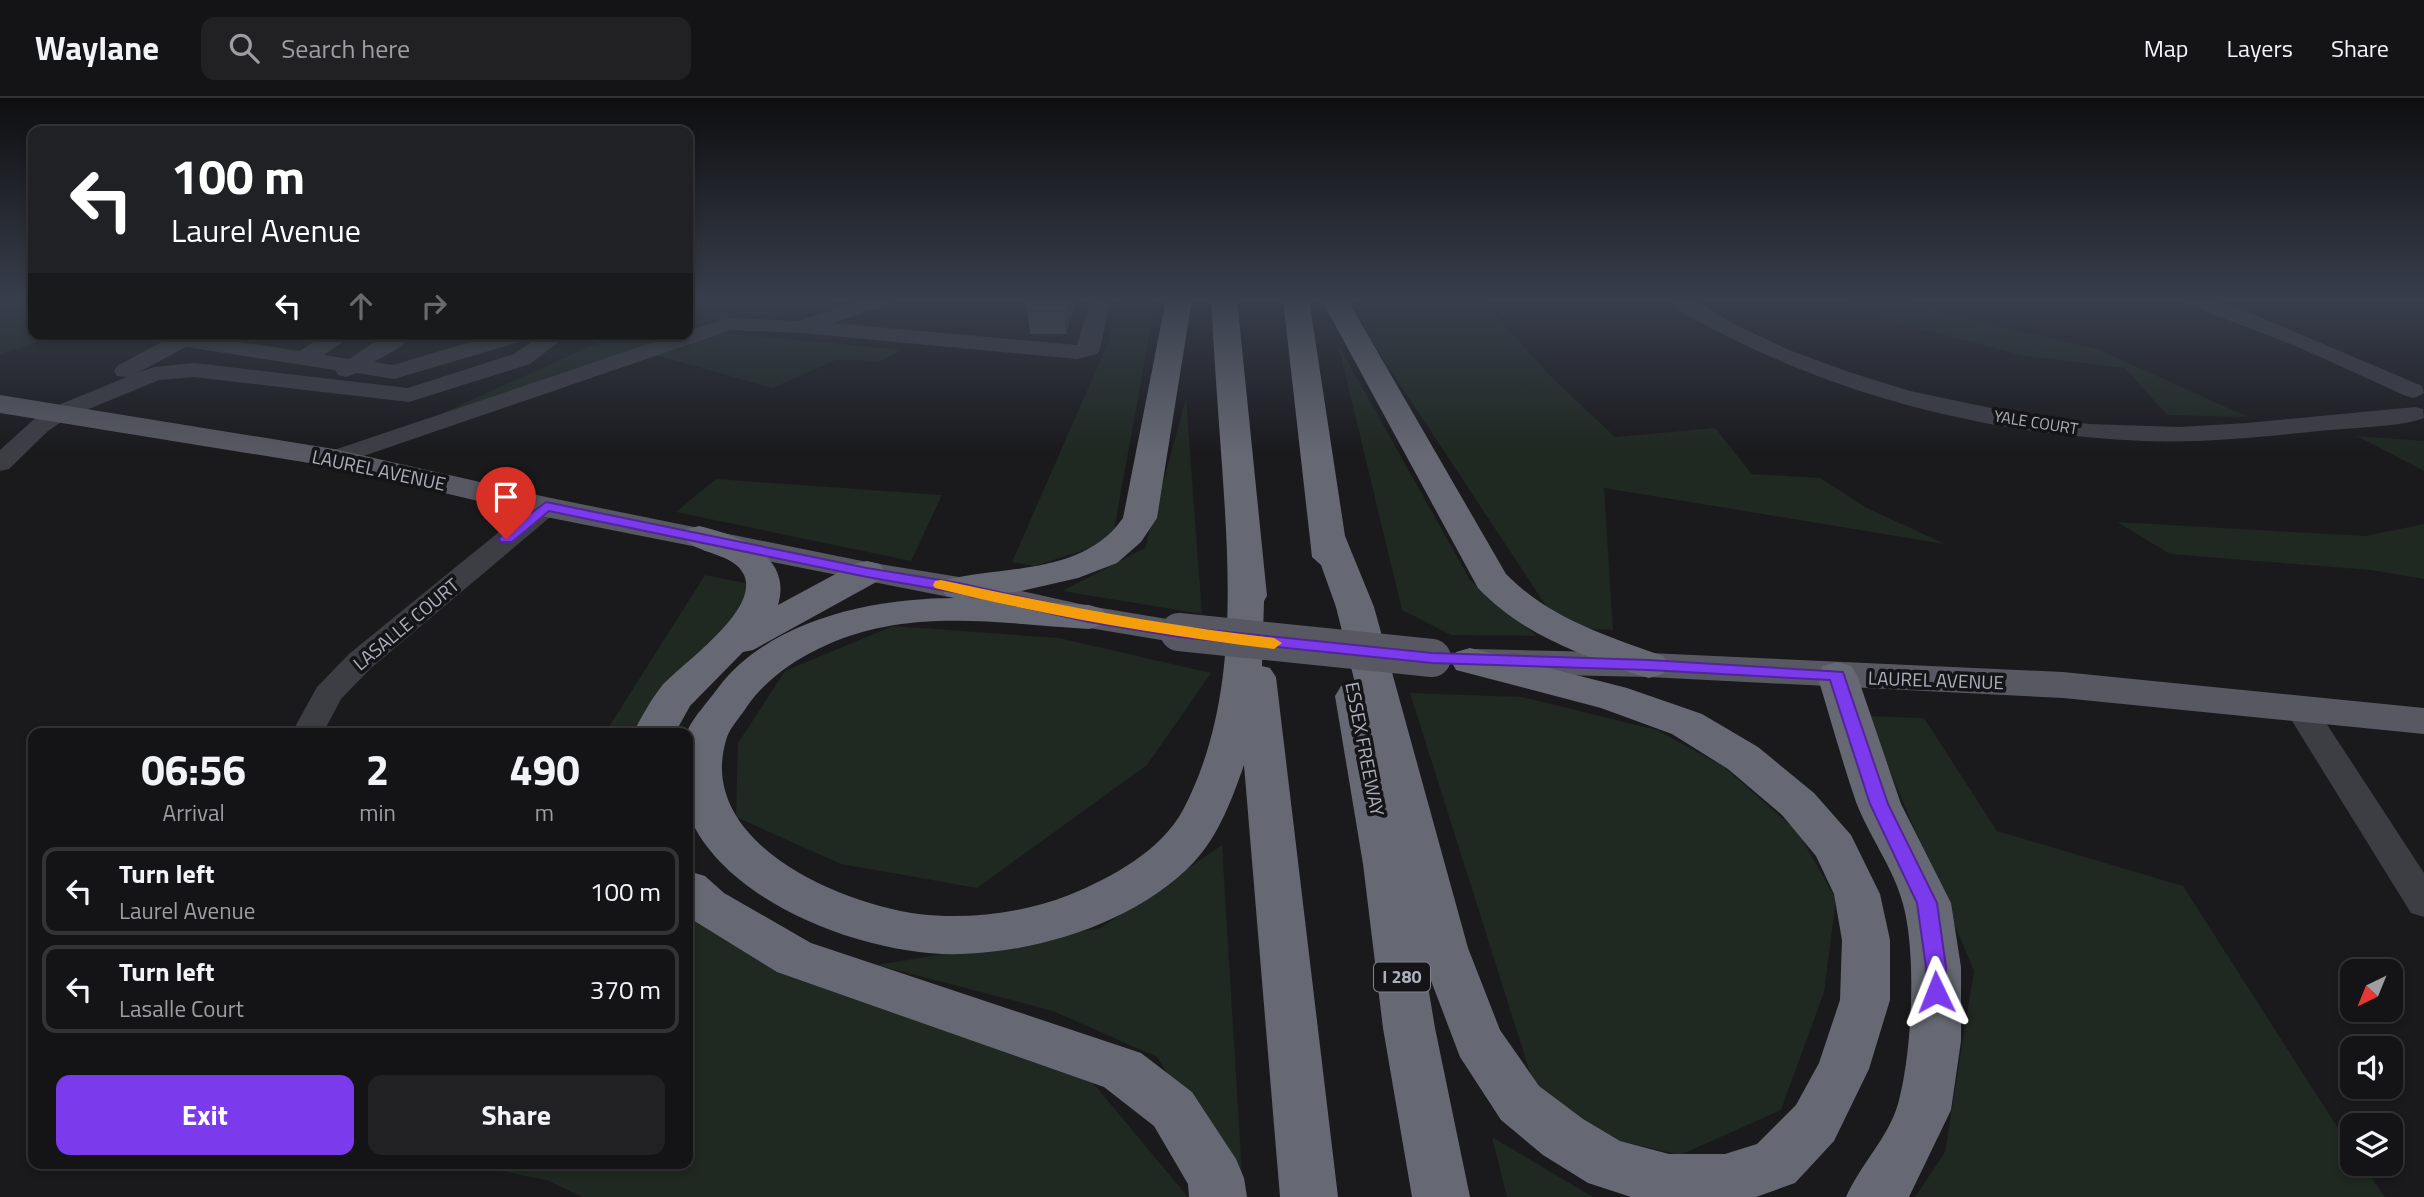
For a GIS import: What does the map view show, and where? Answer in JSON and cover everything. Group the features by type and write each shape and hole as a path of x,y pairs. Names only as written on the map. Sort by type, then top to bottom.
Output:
{"highway":[{"path":"959,588 1054,574 1096,558 1121,544 1140,518 1170,350"},
{"path":"1228,350 1247,572 1309,1197"},
{"name":"ESSEX FREEWAY","path":"1304,350 1338,610 1384,851 1409,1028 1441,1197"},
{"path":"1363,350 1491,580 1504,596 1566,634 1649,665"},
{"path":"1326,532 1355,607 1444,948 1478,1041 1520,1103 1563,1137 1608,1164 1669,1181 1725,1181 1775,1164 1815,1123 1843,1069 1866,1000 1866,940 1857,894 1835,847 1798,804 1752,766 1687,724 1613,698 1451,659"},
{"path":"657,728 676,696 726,648 763,600 765,583 761,572 740,552 699,536"},
{"path":"726,648 867,572"},
{"path":"1089,617 945,611 891,614 852,623 810,638 749,677 717,714 707,733 699,770 705,808 729,844 768,876 807,899 886,927 922,934 1018,931 1119,894 1181,845 1203,815 1237,716 1247,572"},
{"path":"1837,675 1879,804 1927,903 1936,967 1935,1041 1924,1110 1892,1173 1875,1197"},
{"path":"693,893 707,906 794,958 1122,1070 1173,1109 1216,1178 1218,1197"}],"main road":[{"name":"LAUREL AVENUE","path":"0,404 64,410 334,458 546,507 959,588 1089,617 1179,632 1451,659 1649,665 2063,685 2424,721"}],"street":[{"path":"64,410 75,397 157,350"},
{"path":"258,350 394,372 467,350"},
{"path":"303,358 316,350"},
{"path":"322,386 378,350"},
{"path":"0,464 40,426 64,410 95,400 144,378 194,370 409,395 522,359 535,350"},
{"path":"334,458 652,350"},
{"path":"1058,350 1084,350"},
{"name":"YALE COURT","path":"1773,350 1841,377 1937,404 2040,424 2145,434 2209,433 2419,403"},
{"path":"2325,350 2419,403"},
{"path":"422,364 443,384"},
{"name":"LASALLE COURT","path":"312,725 328,694 360,661 546,507"},
{"path":"2300,708 2424,903"}],"shaded area":[{"path":"581,350 900,350 882,361 836,360 772,388 642,351 383,440"},
{"path":"1105,350 1147,350 1112,541 1035,566 1012,562"},
{"path":"1340,350 1470,580 1537,636 1451,635 1402,610"},
{"path":"1377,350 1527,350 1552,378 1615,437 1715,428 1752,474 1820,478 1867,508 1945,544 1604,488 1613,630 1581,628 1554,618"},
{"path":"2003,350 2100,350 2248,417 2167,415 2125,368"},
{"path":"1186,399 1202,614 1062,591 1145,548"},
{"path":"2357,436 2424,441 2424,471"},
{"path":"716,479 942,495 911,561 676,512"},
{"path":"2117,522 2365,536 2424,524 2424,579 2370,570 2170,554"},
{"path":"705,575 745,583 753,593 645,728 608,728"},
{"path":"893,626 1059,638 1211,673 1147,765 977,888 841,864 736,817 738,743 785,671"},
{"path":"1410,693 1522,697 1657,730 1723,766 1798,832 1836,899 1824,992 1781,1110 1680,1155 1603,1137 1534,1085"},
{"path":"1867,716 1924,718 1997,831 2183,886 2340,1131 2340,1176 2370,1176 2385,1197 1915,1197 1945,1152 1974,971"},
{"path":"1222,845 1243,1190 1157,1057 1053,1011 877,965 1101,928"},
{"path":"693,897 1094,1084 1188,1197 582,1197 547,1180 491,1169 693,1169"},
{"path":"1492,1137 1593,1197 1507,1197"}],"slow traffic":[{"path":"941,585 1089,617 1179,632 1274,643"}],"route":[{"path":"506,539 546,507 959,588 1089,617 1179,632 1471,661 1649,665 1837,675 1879,804 1927,903 1936,967 1936,992"}]}
